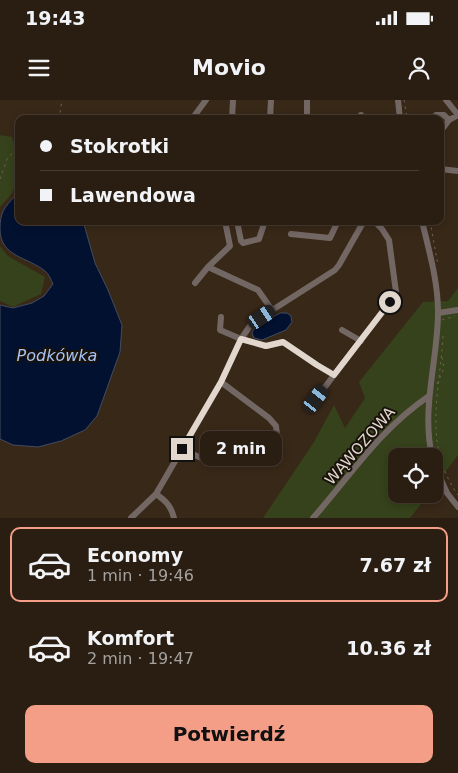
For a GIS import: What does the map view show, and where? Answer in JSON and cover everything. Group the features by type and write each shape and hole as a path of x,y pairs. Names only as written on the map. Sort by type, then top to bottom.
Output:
{"street":[{"path":"195,115 206,100"},
{"path":"232,115 233,100"},
{"path":"270,100 270,115"},
{"path":"307,115 308,100"},
{"path":"398,100 400,115"},
{"path":"444,127 449,120 458,115 446,100"},
{"path":"444,115 449,120"},
{"path":"444,169 458,171"},
{"path":"195,283 208,267 230,246 226,225"},
{"path":"238,225 243,243 259,239 264,225"},
{"path":"291,234 330,238 336,225"},
{"path":"131,518 156,494 221,382 241,339 252,323 339,266 362,225"},
{"path":"316,399 361,342 396,292 389,240 378,225"},
{"path":"423,225 442,316 437,337 427,417 430,448"},
{"path":"208,267 258,290 272,310"},
{"path":"442,316 458,310"},
{"path":"221,317 220,330 241,339 266,346 283,342 334,375"},
{"path":"342,330 361,342"},
{"path":"182,449 206,460 250,462 262,456 277,435 276,426 269,418 221,382"},
{"name":"WĄWOZOWA","path":"313,518 386,432 408,411 429,396"},
{"path":"443,484 447,493 458,507"},
{"path":"156,494 165,500 171,508 174,518"}],"path":[{"path":"60,115 62,100"},
{"path":"404,100 407,115"},
{"path":"0,180 7,159 15,150"},
{"path":"431,225 440,272"},
{"path":"443,326 442,316 458,316"},
{"path":"443,333 435,427 444,468 458,495"}],"green space":[{"path":"0,135 12,137 15,150 15,187 0,207"},
{"path":"0,246 8,256 45,277 41,294 13,307 0,301"},
{"path":"458,288 458,455 443,475 443,448 388,448 388,503 422,503 410,518 263,518 314,442 334,405 345,428 365,398 359,382 423,302 448,301"}],"water":[{"name":"Podkówka","path":"15,196 15,225 84,225 95,263 122,325 120,352 97,416 85,430 61,441 38,447 13,445 0,439 0,305 13,308 32,303 44,296 53,284 45,271 10,251 1,238 2,214"},
{"path":"280,313 287,313 291,316 292,322 286,330 262,340 254,338 252,333 254,329"}],"route":[{"path":"182,449 221,382 241,339 266,346 283,342 334,375 390,302"}]}
